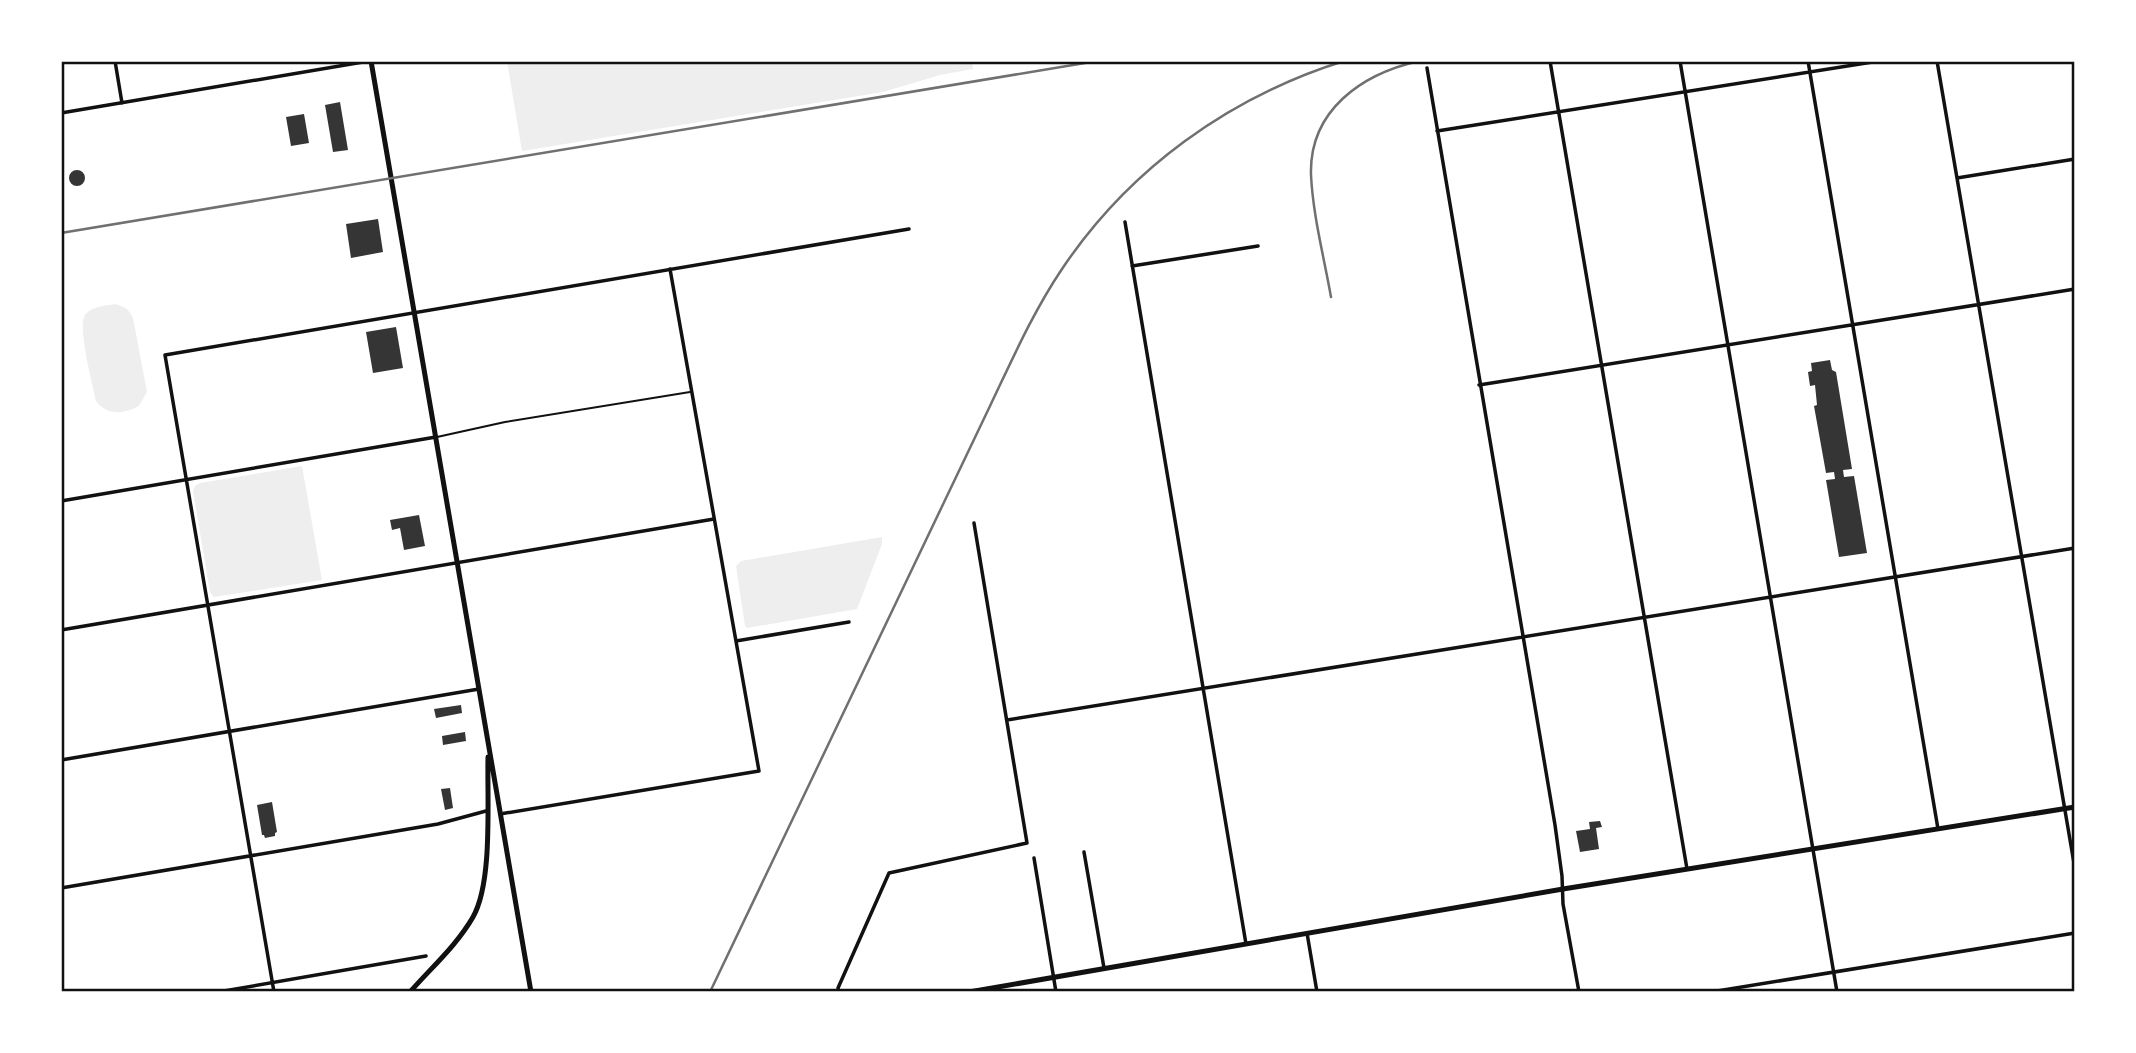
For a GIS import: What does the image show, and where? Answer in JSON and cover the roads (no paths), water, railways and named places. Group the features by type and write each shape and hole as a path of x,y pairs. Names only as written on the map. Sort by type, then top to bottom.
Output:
{"main road":[{"path":"370,61 531,992"},
{"path":"410,992 464,930 479,904 485,879 488,744"},
{"path":"970,992 1563,889 2075,807"}],"street":[{"path":"115,61 122,103"},
{"path":"61,113 370,61"},
{"path":"1550,61 1687,869"},
{"path":"1680,61 1837,992"},
{"path":"1808,61 1938,829"},
{"path":"1437,131 1879,61"},
{"path":"1937,61 2075,869"},
{"path":"1427,68 1521,637 1555,825 1563,904 1578,992"},
{"path":"1957,178 2075,159"},
{"path":"1125,222 1246,944"},
{"path":"274,992 165,355 909,229"},
{"path":"1132,266 1258,246"},
{"path":"500,814 759,771 670,269"},
{"path":"1479,385 2075,289"},
{"path":"61,501 436,437"},
{"path":"61,630 714,519"},
{"path":"839,992 838,988 889,873 1027,844 974,523"},
{"path":"1007,720 2075,548"},
{"path":"736,641 849,622"},
{"path":"61,760 479,689"},
{"path":"61,888 438,824 486,811"},
{"path":"1084,852 1104,968"},
{"path":"1034,858 1056,992"},
{"path":"1307,933 1317,992"},
{"path":"1711,992 2075,933"},
{"path":"218,992 426,956"}],"lane":[{"path":"436,437 505,422 692,392"}],"railway":[{"path":"61,233 1097,61"},
{"path":"710,992 1015,354 1062,269 1118,199 1185,141 1222,116 1261,95 1344,61"},
{"path":"1331,297 1312,190 1313,152 1319,132 1329,114 1343,98 1359,86 1378,75 1419,61"}]}
